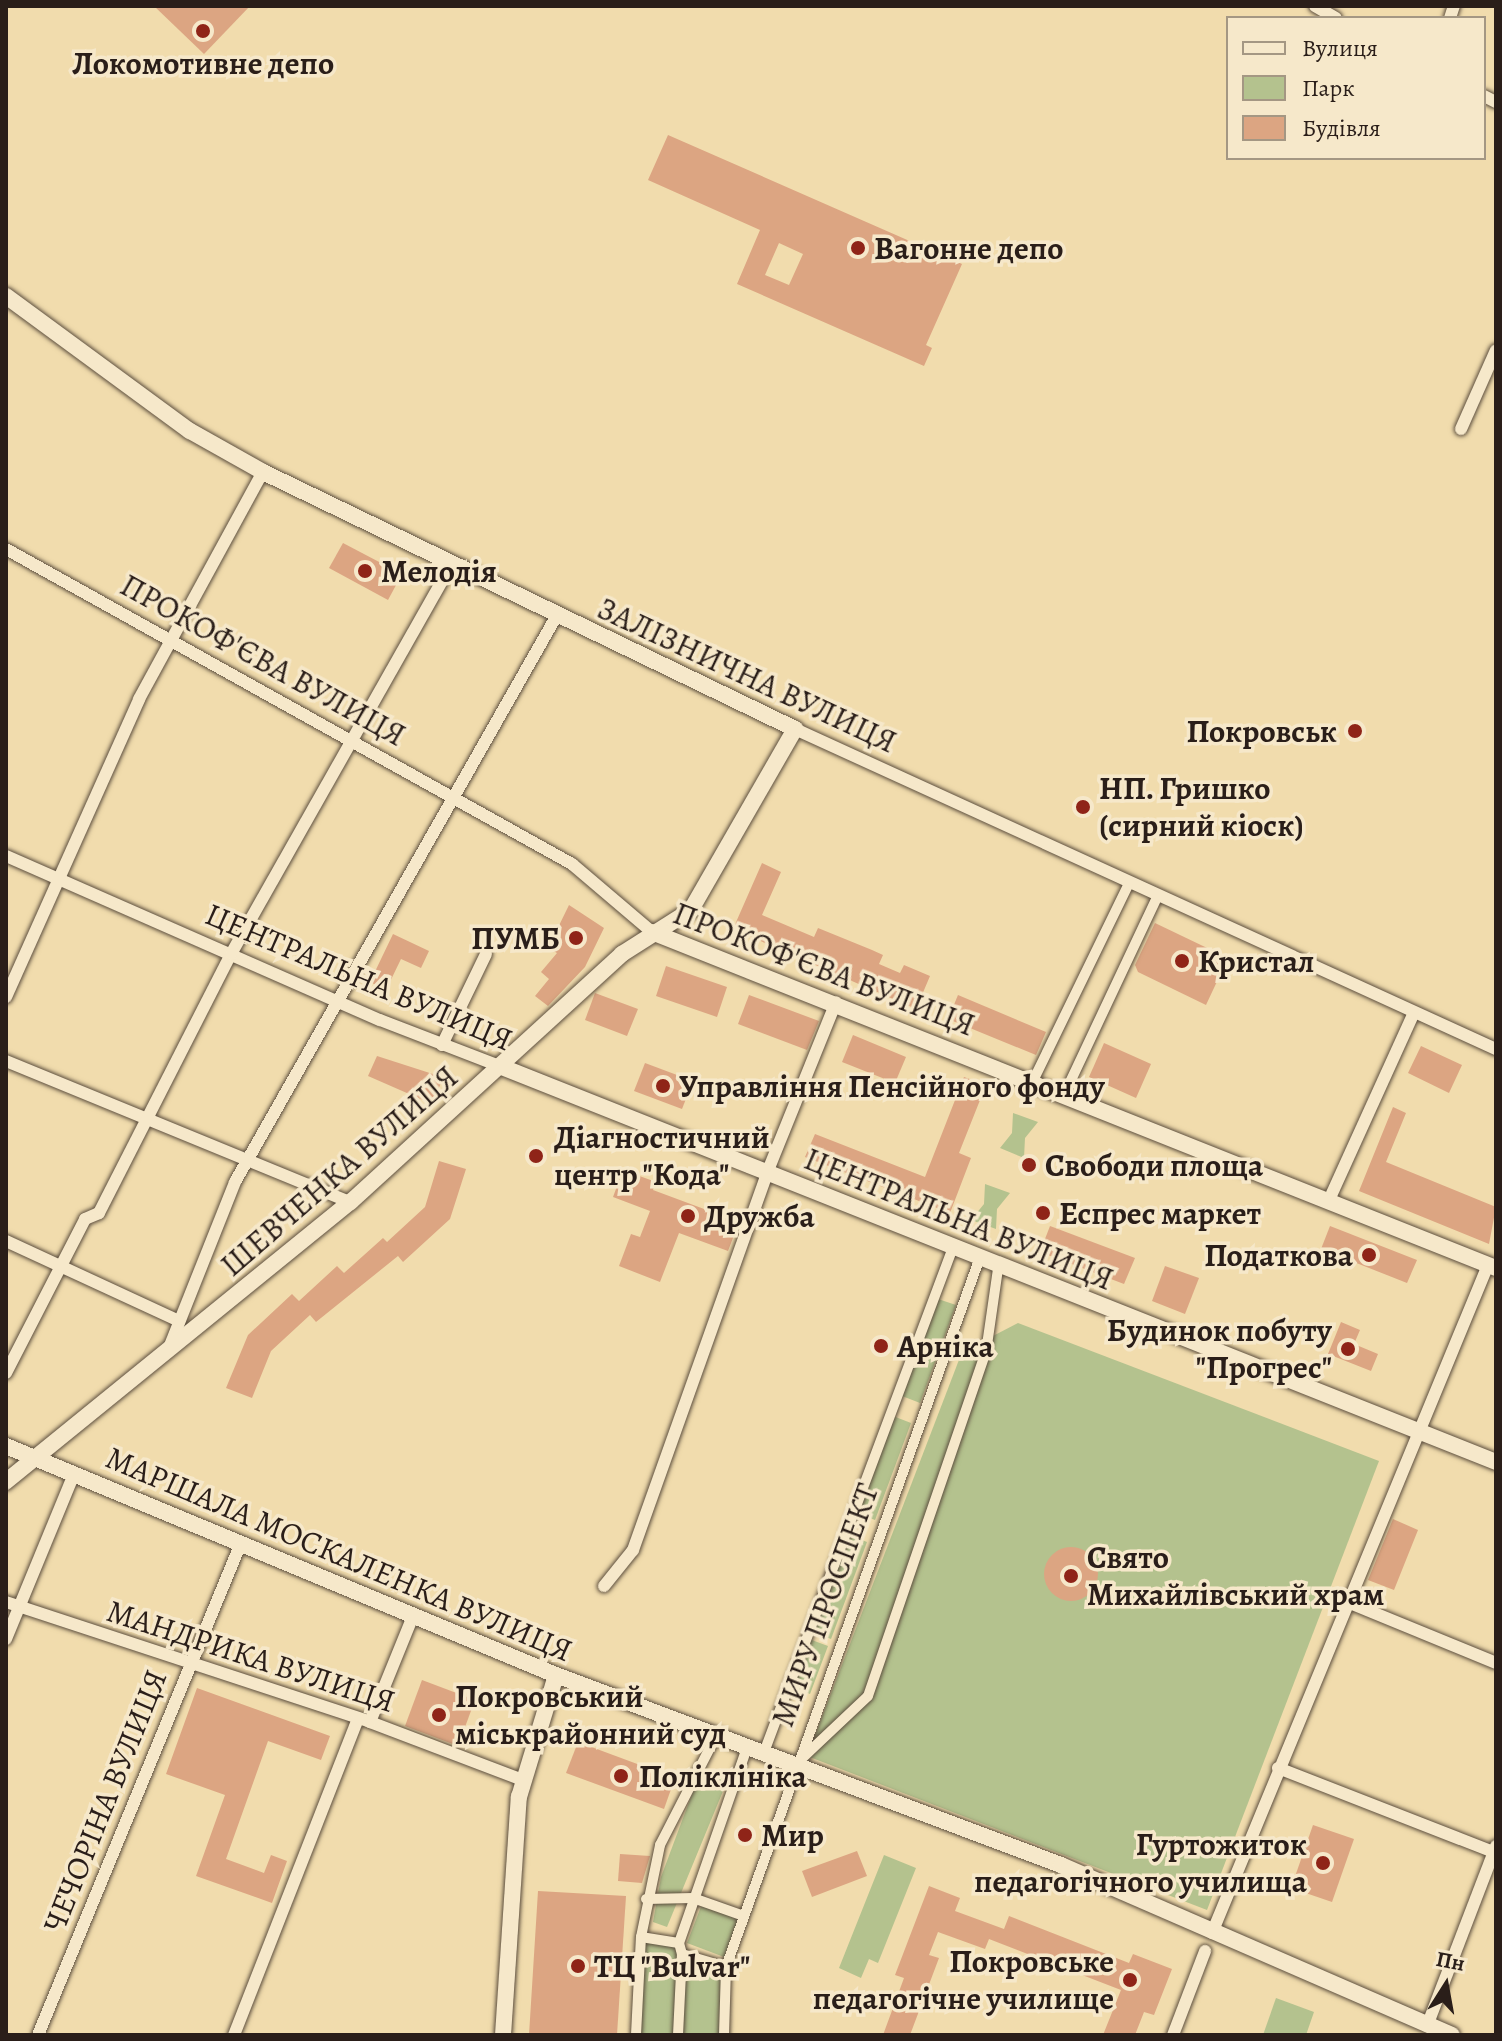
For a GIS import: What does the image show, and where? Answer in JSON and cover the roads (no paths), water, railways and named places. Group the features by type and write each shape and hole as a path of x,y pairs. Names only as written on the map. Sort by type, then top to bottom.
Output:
{"street":[{"path":"1315,6 1332,16"},
{"name":"ЗАЛІЗНИЧНА ВУЛИЦЯ","path":"6,296 178,423 263,472 556,617 795,729 1157,897 1496,1049"},
{"path":"1461,429 1496,350"},
{"path":"6,997 61,880 139,699 263,472"},
{"name":"ПРОКОФ'ЄВА ВУЛИЦЯ","path":"6,549 572,864 652,932 836,1002 1492,1266"},
{"path":"6,1373 85,1219 99,1213 142,1121 231,954 355,743 451,565"},
{"path":"166,1355 247,1160 334,999 455,799 556,617"},
{"name":"ШЕВЧЕНКА ВУЛИЦЯ","path":"6,1482 166,1355 350,1202 652,932 691,910 795,729"},
{"name":"ЦЕНТРАЛЬНА ВУЛИЦЯ","path":"6,856 442,1045 767,1173 998,1269 1496,1462"},
{"path":"1033,1081 1129,883"},
{"path":"1064,1095 1157,897"},
{"path":"442,1045 486,954"},
{"path":"604,1586 633,1550 767,1173 836,1002"},
{"path":"1329,1200 1414,1013"},
{"path":"6,1061 142,1121 350,1202"},
{"path":"6,1241 59,1269 179,1321"},
{"name":"МИРУ ПРОСПЕКТ","path":"763,1755 952,1250"},
{"name":"МИРУ ПРОСПЕКТ","path":"793,1766 979,1260"},
{"path":"1212,1933 1345,1601 1492,1266"},
{"name":"МИРУ ПРОСПЕКТ","path":"793,1766 868,1696 986,1352 998,1269"},
{"name":"МАРШАЛА МОСКАЛЕНКА ВУЛИЦЯ","path":"6,1446 556,1675 1061,1865 1452,2035"},
{"path":"6,1639 74,1474"},
{"name":"ЧЕЧОРІНА ВУЛИЦЯ","path":"38,2035 241,1543"},
{"path":"1345,1601 1496,1663"},
{"name":"МАНДРИКА ВУЛИЦЯ","path":"6,1602 364,1720 523,1780"},
{"path":"234,2035 364,1720 413,1616"},
{"path":"503,2035 523,1780 556,1675"},
{"path":"636,2035 646,1899 667,1827 716,1736"},
{"path":"678,2035 680,1948 693,1898 747,1748"},
{"path":"724,2035 726,1967 793,1766"},
{"path":"1278,1768 1495,1850 1427,2026"},
{"path":"646,1899 693,1898 744,1916"},
{"path":"641,1937 680,1948 726,1967"},
{"path":"1173,2035 1205,1951"}],"place":[{"name":"Локомотивне депо","path":"203,31"},
{"name":"Вагонне депо","path":"858,248"},
{"name":"Мелодія","path":"365,571"},
{"name":"Покровськ","path":"1355,731"},
{"name":"НП. Гришко (сирний кіоск)","path":"1083,807"},
{"name":"ПУМБ","path":"576,938"},
{"name":"Кристал","path":"1182,961"},
{"name":"Управління Пенсійного фонду","path":"663,1086"},
{"name":"Діагностичний центр \"Кода\"","path":"536,1156"},
{"name":"Свободи площа","path":"1029,1165"},
{"name":"Еспрес маркет","path":"1043,1213"},
{"name":"Дружба","path":"688,1216"},
{"name":"Податкова","path":"1369,1255"},
{"name":"Арніка","path":"881,1346"},
{"name":"Будинок побуту \"Прогрес\"","path":"1348,1349"},
{"name":"Свято Михайлівський храм","path":"1071,1576"},
{"name":"Покровський міськрайонний суд","path":"439,1715"},
{"name":"Поліклініка","path":"621,1776"},
{"name":"Мир","path":"745,1835"},
{"name":"Гуртожиток педагогічного училища","path":"1323,1863"},
{"name":"ТЦ \"Bulvar\"","path":"578,1966"},
{"name":"Покровське педагогічне училище","path":"1130,1980"}]}
